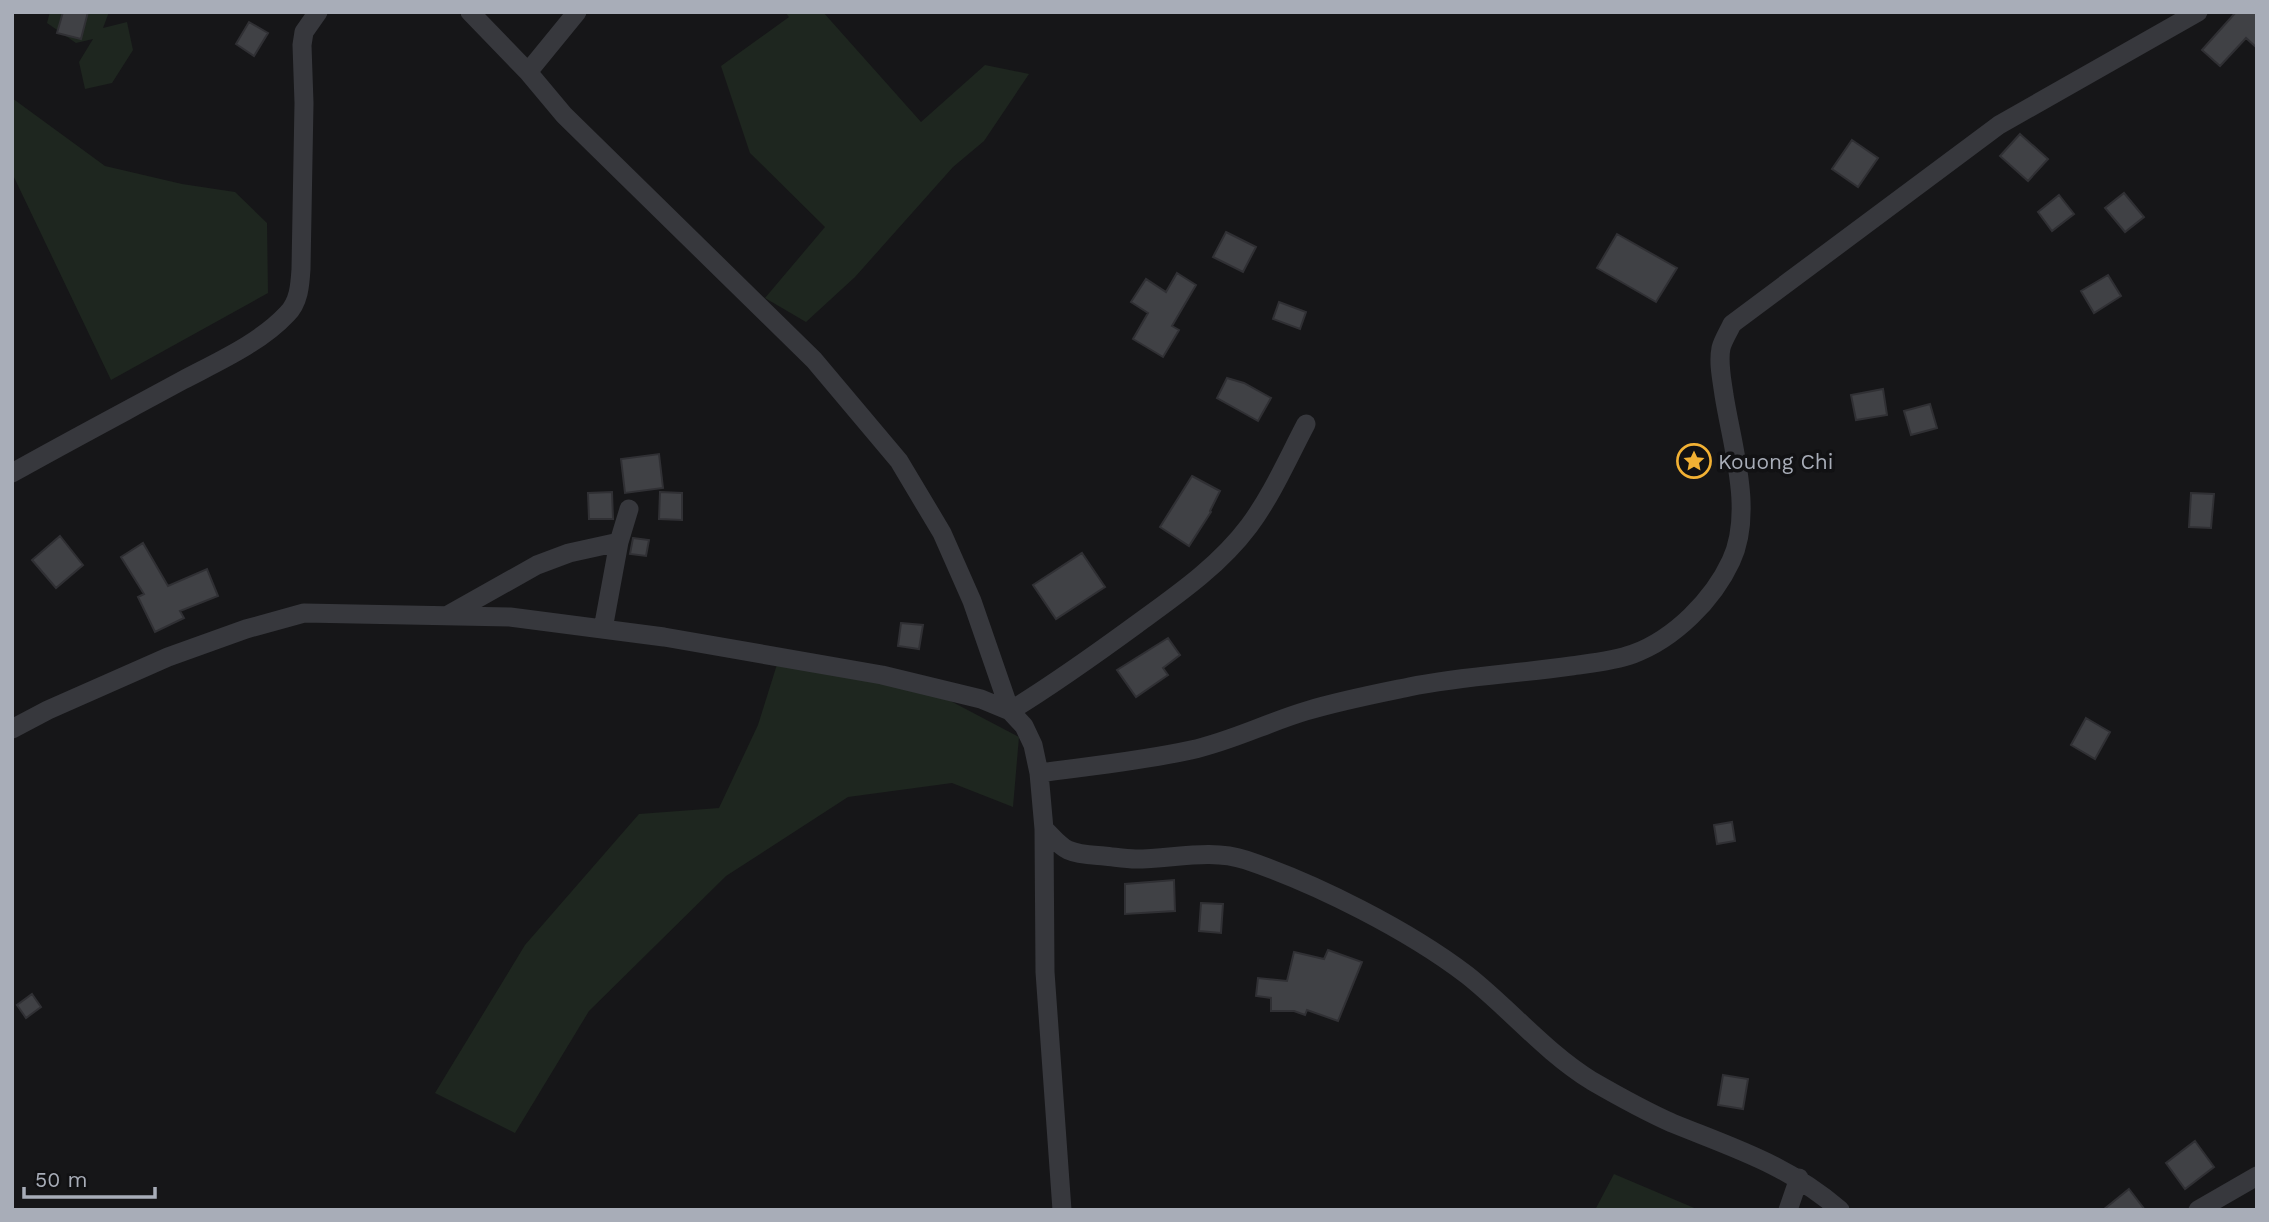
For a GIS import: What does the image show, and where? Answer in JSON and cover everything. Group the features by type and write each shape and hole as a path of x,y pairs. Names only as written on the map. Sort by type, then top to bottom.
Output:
{"street":[{"path":"12,473 240,348 289,313 296,302 301,269 304,103 302,45 304,32 318,12"},
{"path":"470,12 528,72 564,115 814,360 899,461 943,533 972,601 1010,711 1024,726 1033,745 1039,772 1044,829 1045,972 1062,1210"},
{"path":"528,72 577,12"},
{"path":"1039,772 1189,751 1238,738 1306,711 1412,687 1600,662 1633,654 1658,641 1683,623 1709,596 1731,561 1741,527 1740,484 1720,368 1721,346 1732,324 1999,125 2198,12"},
{"path":"1010,711 1125,633 1214,565 1248,526 1306,424"},
{"path":"603,629 619,542 629,509"},
{"path":"447,615 537,565 569,553 619,542"},
{"path":"12,729 48,710 168,657 246,629 304,613 510,617 664,637 882,675 981,699 1010,711"},
{"path":"1044,829 1066,849 1084,855 1137,859 1186,854 1244,859 1319,890 1398,931 1464,973 1549,1051 1591,1080 1671,1122 1716,1139 1799,1178 1840,1210"},
{"path":"2198,1210 2257,1176"},
{"path":"1788,1210 1799,1178"}],"shaded area":[{"path":"50,12 109,12 103,28 127,22 133,50 112,83 85,89 79,62 93,39 76,43 47,23"},
{"path":"785,12 823,12 921,122 985,65 1029,74 984,141 953,167 855,277 806,322 765,298 825,227 750,153 721,66 789,17"},
{"path":"12,98 105,166 182,184 235,192 267,223 268,293 111,380 12,173"},
{"path":"779,658 922,686 1019,737 1013,807 952,783 848,797 726,876 589,1011 515,1133 435,1093 525,945 639,814 719,808 758,725"},
{"path":"1614,1174 1699,1210 1595,1210"}],"building":[{"path":"63,12 88,12 81,39 57,33"},
{"path":"2236,12 2257,12 2257,48 2246,38 2220,66 2202,50"},
{"path":"249,22 268,33 254,56 236,44"},
{"path":"2020,134 2048,159 2028,181 2000,156"},
{"path":"1852,140 1878,158 1858,187 1832,169"},
{"path":"2124,193 2144,217 2125,232 2105,208"},
{"path":"2059,195 2074,214 2052,231 2038,212"},
{"path":"1226,232 1256,247 1243,272 1213,257"},
{"path":"1617,234 1677,268 1656,302 1597,268"},
{"path":"1177,273 1196,285 1172,326 1179,330 1163,357 1133,339 1148,313 1131,302 1146,279 1166,292"},
{"path":"2108,275 2121,296 2094,313 2081,291"},
{"path":"1279,302 1306,312 1300,329 1273,319"},
{"path":"1227,378 1244,383 1271,398 1258,421 1217,398"},
{"path":"1883,389 1887,415 1856,420 1851,395"},
{"path":"1930,404 1937,428 1911,435 1904,411"},
{"path":"659,454 663,488 625,493 621,459"},
{"path":"1192,476 1220,491 1211,512 1189,546 1160,527"},
{"path":"612,492 613,519 589,519 588,493"},
{"path":"660,492 682,493 682,520 659,519"},
{"path":"2191,493 2214,494 2211,528 2189,527"},
{"path":"60,536 83,565 56,588 32,560"},
{"path":"633,538 649,540 646,556 630,554"},
{"path":"143,543 168,586 207,569 218,596 180,611 184,618 155,632 138,597 144,594 121,557"},
{"path":"1082,553 1105,587 1056,619 1033,585"},
{"path":"901,623 923,625 919,649 898,646"},
{"path":"1168,638 1180,655 1163,668 1168,675 1136,697 1117,670"},
{"path":"2086,718 2110,732 2095,759 2071,745"},
{"path":"1732,822 1735,841 1717,844 1714,825"},
{"path":"1174,880 1175,911 1125,914 1125,884"},
{"path":"1201,903 1223,904 1221,933 1199,931"},
{"path":"1328,950 1362,962 1338,1021 1307,1010 1305,1015 1294,1011 1271,1011 1271,998 1256,996 1258,978 1287,981 1294,952 1324,959"},
{"path":"32,994 41,1007 26,1018 17,1005"},
{"path":"1723,1075 1748,1079 1743,1109 1718,1105"},
{"path":"2195,1141 2214,1167 2185,1189 2166,1163"},
{"path":"2129,1189 2145,1210 2103,1210"}],"place":[{"name":"Kouong Chi","path":"1694,461"}]}
